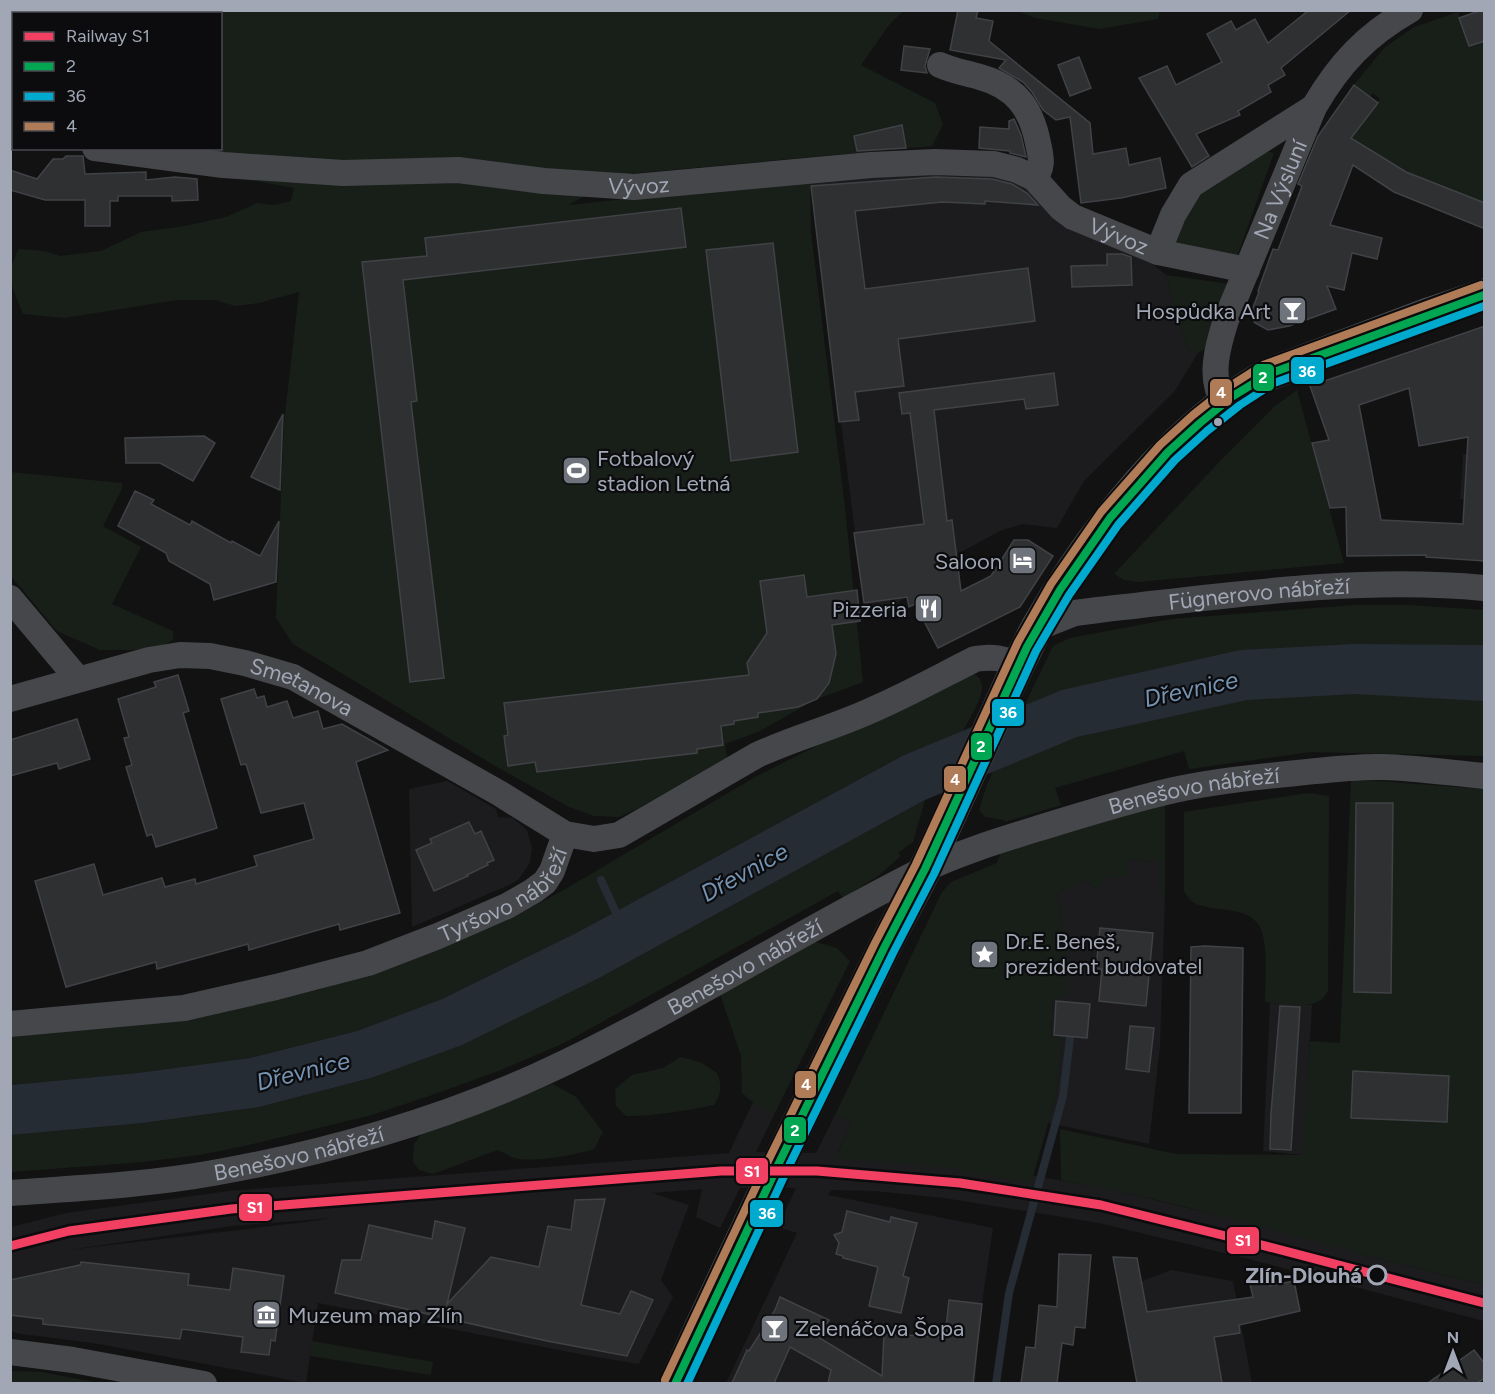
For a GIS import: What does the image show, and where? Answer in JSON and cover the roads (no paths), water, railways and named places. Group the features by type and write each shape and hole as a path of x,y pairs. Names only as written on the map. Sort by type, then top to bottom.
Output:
{"main road":[{"path":"675,1383 716,1293 928,861 1037,628 1083,556 1124,501 1161,458 1192,428 1224,402 1269,374 1431,313 1485,296"}],"street":[{"name":"Na Výsluní","path":"1224,402 1216,382 1217,355 1226,320 1314,108 1327,86 1361,44 1383,26 1410,10"},
{"path":"940,65 991,81 1007,88 1020,99 1035,125 1041,155 1042,165 1034,178"},
{"path":"1158,252 1173,215 1191,185 1314,108"},
{"name":"Vývoz","path":"110,150 223,165 343,173 458,170 544,181 634,187 872,165 934,162 994,164 1017,170 1034,178 1061,208 1073,217 1158,252 1247,270"},
{"name":"Fügnerovo nábřeží","path":"1037,628 1075,613 1333,585 1401,583 1485,588"},
{"path":"10,598 78,679"},
{"name":"Smetanova","path":"10,699 149,660 180,655 210,656 245,663 293,677 499,793 565,834"},
{"name":"Tyršovo nábřeží","path":"10,1024 184,1008 368,963 438,936 533,891 545,882 552,871 565,834 594,839 619,835 757,755 874,710 975,659 1002,658 1017,669"},
{"name":"Benešovo nábřeží","path":"10,1193 150,1182 212,1174 294,1156 376,1134 442,1112 541,1074 638,1025 928,861 1123,803 1177,789 1238,779 1338,769 1382,767 1485,776"},
{"path":"10,1352 73,1360 204,1383"}],"water":[{"name":"Dřevnice","path":"1354,644 1484,645 1484,701 1355,694 1247,700 1077,737 925,800 601,977 462,1045 371,1078 259,1107 143,1123 11,1135 11,1085 137,1073 250,1058 357,1031 442,999 578,932 904,755 1062,690 1240,650"}],"waterway":[{"path":"601,880 619,919"},
{"path":"996,1384 1009,1293 1063,1096 1070,1038"}],"rail line":[{"name":"S1","path":"10,1246 69,1231 231,1209 721,1171 817,1171 960,1183 1101,1205 1484,1303"}],"place":[{"name":"Hospůdka Art","path":"1292,311"},
{"name":"Fotbalový stadion Letná","path":"576,471"},
{"name":"Saloon","path":"1023,561"},
{"name":"Pizzeria","path":"928,609"},
{"name":"Dr.E. Beneš, prezident budovatel","path":"984,954"},
{"name":"Zlín-Dlouhá","path":"1377,1275"},
{"name":"Muzeum map Zlín","path":"267,1315"},
{"name":"Zelenáčova Šopa","path":"774,1328"}]}
